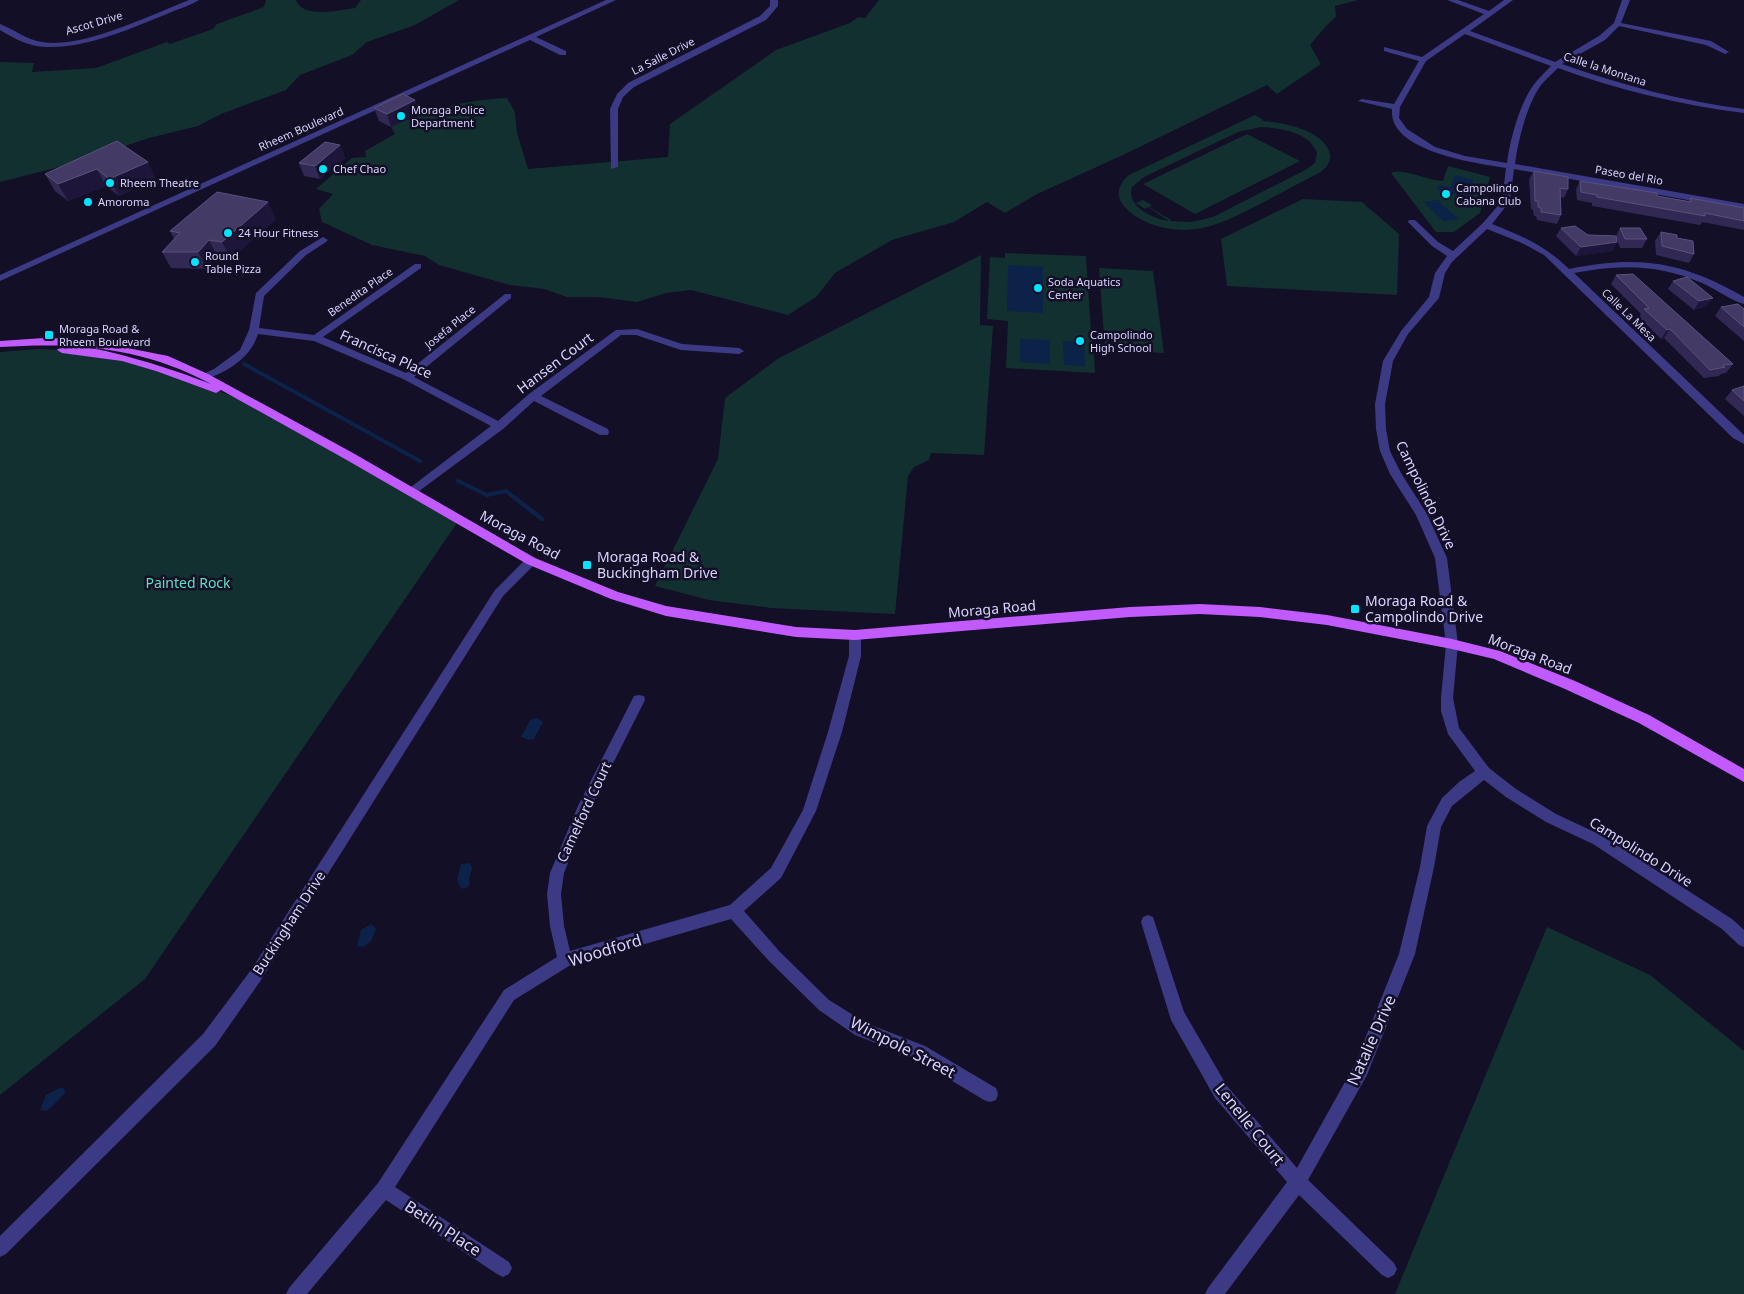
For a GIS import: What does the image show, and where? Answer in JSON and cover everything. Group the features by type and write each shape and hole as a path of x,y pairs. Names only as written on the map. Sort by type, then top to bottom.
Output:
{"main road":[{"name":"Moraga Road","path":"0,344 44,341 82,342 164,358 204,376 531,561 615,596 666,611 796,632 855,635 1200,608 1260,612 1327,620 1452,644 1496,655 1570,685 1644,719 1744,776"},
{"name":"Moraga Road","path":"0,352 38,349 74,350 112,356 154,366 260,408"}],"street":[{"name":"Ascot Drive","path":"0,26 7,32 43,45 72,43 104,34 195,0"},
{"name":"Rheem Boulevard","path":"0,278 612,0"},
{"name":"La Salle Drive","path":"614,166 614,110 620,96 641,79 763,18 774,6 774,0"},
{"path":"1451,0 1489,13"},
{"path":"1362,101 1396,107 1423,60 1509,0"},
{"name":"Campolindo Drive","path":"1626,0 1617,24 1602,38 1557,64 1538,84 1530,97 1513,146 1506,202 1486,225 1454,255 1440,273 1434,298 1404,333 1388,361 1380,404 1381,429 1385,451 1396,474 1421,514 1441,558 1452,644 1447,698 1453,730 1484,772 1511,793 1551,818 1598,840 1727,924 1744,940"},
{"path":"1617,24 1708,43 1725,52"},
{"name":"Calle la Montana","path":"1463,31 1636,92 1676,101 1744,112"},
{"path":"530,37 563,53"},
{"path":"1387,49 1423,60"},
{"name":"Paseo del Rio","path":"1396,107 1395,118 1404,131 1432,149 1464,158 1744,206"},
{"path":"1412,222 1435,244 1454,255"},
{"name":"Calle La Mesa","path":"1486,225 1525,241 1546,253 1744,440"},
{"path":"204,376 218,371 244,352 250,343 254,330 258,295 303,253 323,240"},
{"path":"1566,272 1613,264 1665,267 1710,282 1744,301"},
{"name":"Benedita Place","path":"316,338 418,266"},
{"name":"Josefa Place","path":"407,377 508,296"},
{"name":"Francisca Place","path":"254,330 316,338 407,377 499,426"},
{"name":"Hansen Court","path":"411,493 499,426 533,396 619,332 637,332 681,347 739,351"},
{"path":"533,396 604,432"},
{"name":"Buckingham Drive","path":"0,1248 209,1040 256,975 499,593 531,561"},
{"name":"Woodford","path":"295,1294 384,1189 509,995 565,960 734,911 776,873 809,811 850,681 855,656 855,635"},
{"name":"Camelford Court","path":"565,960 557,926 554,894 556,873 583,810 639,700"},
{"name":"Natalie Drive","path":"1214,1294 1298,1182 1361,1069 1407,954 1427,867 1434,826 1447,802 1464,786 1484,772"},
{"name":"Wimpole Street","path":"734,911 774,956 824,1005 861,1029 919,1052 990,1094"},
{"name":"Lenelle Court","path":"1148,922 1177,1015 1221,1092 1298,1182 1388,1269"},
{"name":"Betlin Place","path":"384,1189 503,1268"}],"green space":[{"path":"266,0 296,0 306,10 322,12 355,8 361,0 459,0 415,25 367,42 352,55 300,75 286,90 221,114 198,126 149,138 71,164 0,182 0,62 34,63 32,72 96,68 167,42 170,44 213,29 217,24 264,7"},
{"path":"879,0 1358,0 1335,6 1336,17 1310,45 1321,64 1277,94 1267,85 1123,155 1037,194 1005,213 987,202 954,222 892,240 835,273 816,297 788,315 691,290 666,293 637,302 599,297 567,297 544,289 510,285 439,265 425,256 372,245 322,222 319,209 333,194 316,189 352,158 366,157 365,151 395,134 391,127 433,110 462,103 507,98 515,112 517,133 528,169 668,157 670,124 776,50 850,23 858,17 865,18"},
{"path":"1255,115 1262,121 1280,123 1312,134 1327,146 1330,155 1326,166 1317,174 1221,223 1195,229 1181,230 1151,224 1129,211 1119,197 1119,189 1129,175","holes":["1261,127 1294,132 1308,140 1317,153 1315,163 1307,169 1213,217 1192,222 1170,221 1149,207 1152,205 1143,200 1136,203 1145,209 1148,207 1169,221 1156,218 1143,211 1133,200 1131,194 1132,187 1144,177 1238,132"]},
{"path":"1247,134 1300,161 1195,214 1143,184"},
{"name":"Campolindo Cabana Club","path":"1448,166 1490,177 1480,213 1454,232 1436,232 1391,173 1402,172 1443,181"},
{"path":"1303,199 1362,202 1399,234 1397,295 1227,286 1221,239"},
{"name":"Soda Aquatics Center","path":"1005,253 1086,256 1095,373 1006,368 1008,321 987,319 990,257 1005,258"},
{"path":"981,255 980,325 993,326 984,455 931,453 929,460 914,467 908,476 895,614 771,608 709,600 655,586 718,459 725,398 779,358"},
{"path":"1099,268 1153,271 1164,353 1105,350"},
{"name":"Painted Rock","path":"39,349 79,351 154,366 260,407 459,520 145,979 0,1095 0,352"},
{"path":"1547,927 1650,975 1744,1051 1744,1294 1395,1294"}],"water":[{"path":"1455,175 1474,180 1467,198 1437,190 1439,185 1450,187"},
{"path":"1440,200 1441,204 1459,219 1443,221 1423,202"},
{"path":"1008,265 1043,267 1043,313 1007,311"},
{"path":"1020,339 1050,340 1050,364 1020,362"},
{"path":"1063,341 1084,342 1085,366 1064,365"},
{"path":"537,718 543,722 534,739 529,740 521,737 530,720"},
{"path":"470,863 472,869 469,879 470,883 468,887 461,889 457,880 461,864"},
{"path":"371,924 376,929 371,941 364,947 357,946 361,930"},
{"path":"61,1087 66,1091 60,1099 46,1111 40,1110 46,1095"}],"building":[{"path":"403,94 415,100 387,114 374,108"},
{"path":"117,141 148,162 109,179 97,169 58,184 45,174"},
{"path":"325,142 340,145 315,166 299,163"},
{"path":"1534,171 1568,177 1568,189 1560,188 1561,215 1541,212 1541,208 1538,207 1538,201 1535,201"},
{"path":"1580,181 1657,193 1657,196 1691,202 1690,198 1744,208 1744,221 1705,213 1705,216 1597,197 1597,195 1581,192"},
{"path":"217,192 268,202 222,242 209,240 198,252 162,252 180,233 170,231"},
{"path":"1575,226 1588,235 1616,236 1617,242 1581,247 1561,228"},
{"path":"1620,228 1640,228 1647,239 1625,239"},
{"path":"1661,232 1693,241 1694,254 1662,246"},
{"path":"1633,274 1733,364 1723,365 1725,367 1710,370 1670,329 1667,330 1644,309 1649,308 1616,275"},
{"path":"1687,277 1713,298 1699,301 1673,281"},
{"path":"1738,304 1744,309 1744,327 1721,307"},
{"path":"1744,386 1744,401 1732,390"}],"waterway":[{"path":"244,364 420,461"},
{"path":"458,481 487,495 506,491 516,499"},
{"path":"515,498 542,519"}],"place":[{"name":"Moraga Police Department","path":"401,116"},
{"name":"Chef Chao","path":"323,169"},
{"name":"Rheem Theatre","path":"110,183"},
{"name":"Campolindo Cabana Club","path":"1446,194"},
{"name":"Amoroma","path":"88,202"},
{"name":"24 Hour Fitness","path":"228,233"},
{"name":"Round Table Pizza","path":"195,262"},
{"name":"Soda Aquatics Center","path":"1038,288"},
{"name":"Moraga Road & Rheem Boulevard","path":"49,335"},
{"name":"Campolindo High School","path":"1080,341"},
{"name":"Moraga Road & Buckingham Drive","path":"587,565"},
{"name":"Moraga Road & Campolindo Drive","path":"1355,609"}]}
